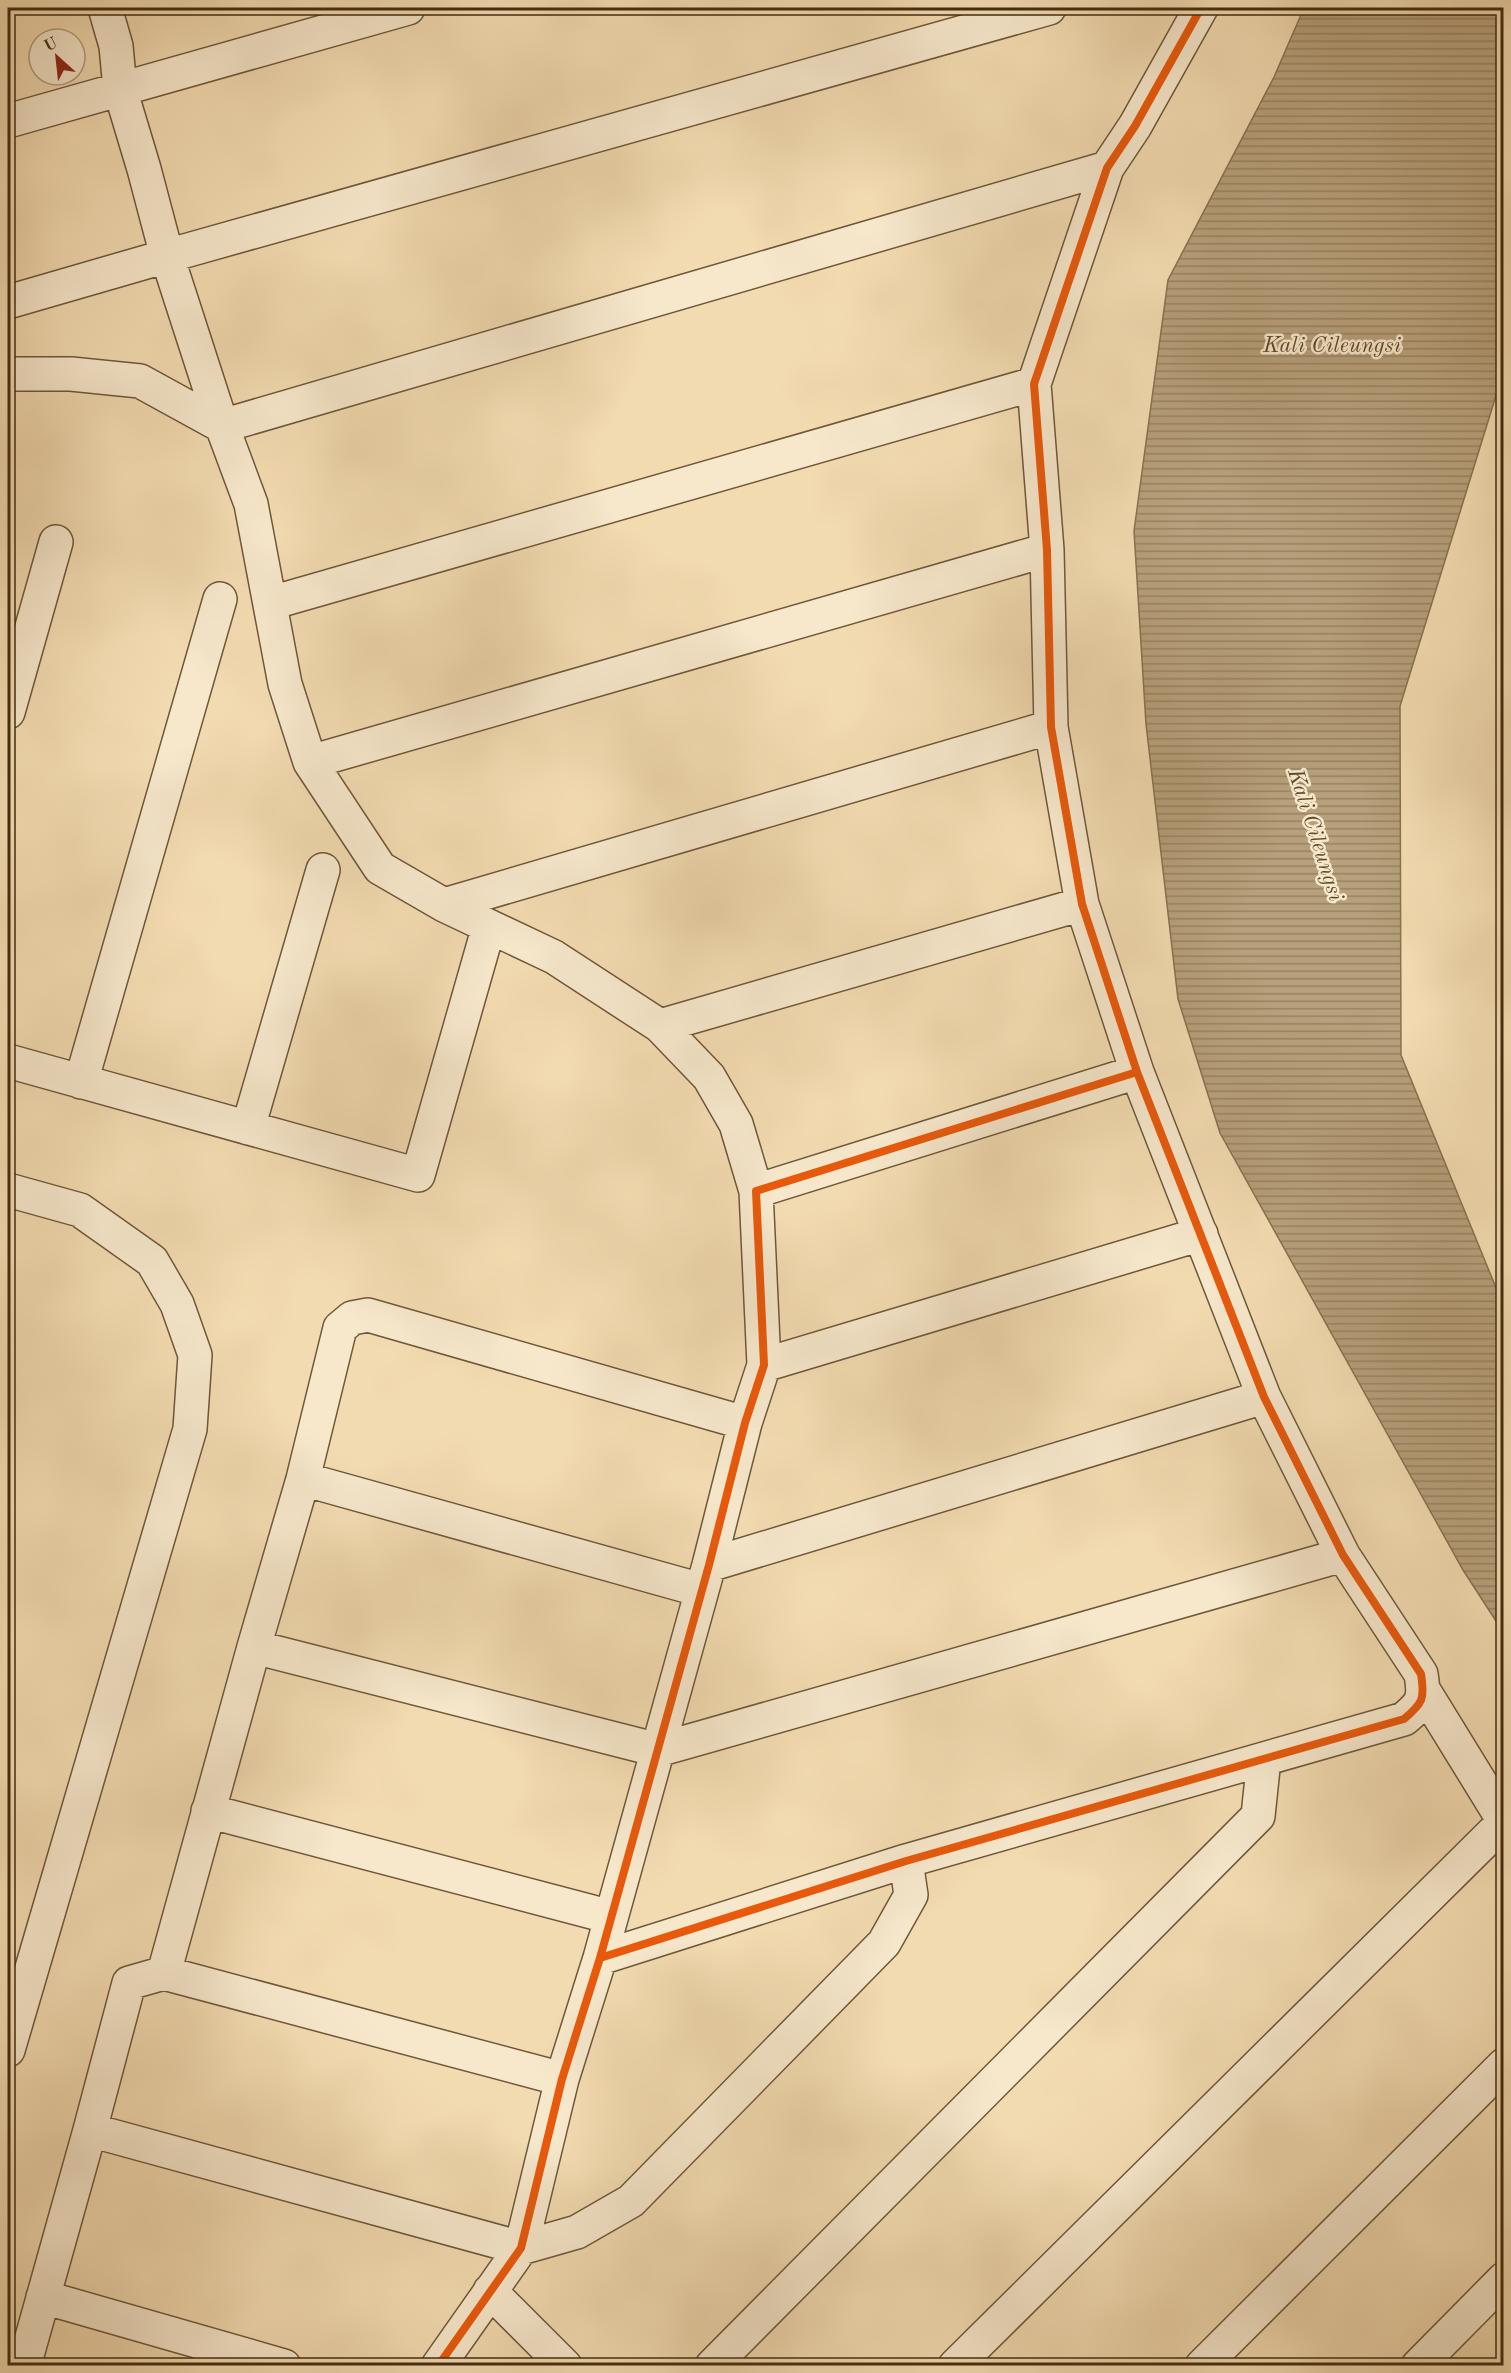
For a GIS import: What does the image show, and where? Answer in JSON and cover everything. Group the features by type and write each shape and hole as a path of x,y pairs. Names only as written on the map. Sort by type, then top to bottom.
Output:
{"street":[{"path":"105,8 116,46 120,89 167,256 222,426 251,504 285,684 310,762 380,868 444,905 554,957 660,1026 709,1077 736,1124 756,1191 764,1365 745,1423 705,1578 600,1958 562,2079 520,2248 438,2366"},
{"path":"8,121 408,8"},
{"path":"8,302 1049,8"},
{"path":"956,2366 1503,1821 1424,1691 1421,1674 1343,1555 1264,1397 1137,1072 1082,904 1051,727 1047,550 1034,384 1107,168 1135,126 1201,8"},
{"path":"8,374 71,374 141,381 222,426 1107,168"},
{"path":"271,603 1034,384"},
{"path":"8,712 56,542"},
{"path":"310,762 1047,550"},
{"path":"81,1082 220,599"},
{"path":"444,905 1051,727"},
{"path":"249,1128 323,870"},
{"path":"660,1026 1082,904"},
{"path":"8,1061 417,1175 489,926"},
{"path":"756,1191 1137,1072"},
{"path":"8,1190 80,1210 152,1261 177,1304 195,1355 190,1429 9,2040"},
{"path":"764,1365 1201,1234"},
{"path":"164,1973 303,1479 340,1328 352,1318 368,1316 745,1423"},
{"path":"303,1479 705,1578 1264,1397"},
{"path":"254,1647 658,1750 1343,1555"},
{"path":"600,1958 906,1860 1404,1719 1420,1706 1424,1691"},
{"path":"712,2366 1258,1816 1264,1759"},
{"path":"208,1811 610,1917"},
{"path":"90,2130 520,2248 577,2232 631,2201 884,1943 911,1895 906,1860"},
{"path":"24,2366 129,1983 164,1973 562,2079"},
{"path":"1202,2366 1503,2065"},
{"path":"1418,2366 1503,2279"},
{"path":"490,2291 565,2366"},
{"path":"43,2297 284,2366"}],"water":[{"name":"Kali Cileungsi","path":"1304,8 1503,8 1503,373 1400,706 1401,1055 1503,1305 1503,1632 1463,1570 1220,1133 1178,999 1146,724 1134,531 1168,280 1274,77"}],"cycle path":[{"path":"438,2366 521,2248 562,2079 600,1958 709,1565 745,1423 764,1365 756,1191 1137,1072 1082,904 1051,727 1047,550 1034,384 1107,168 1135,126 1201,8"},
{"path":"600,1958 906,1861 1404,1719 1419,1704 1423,1689 1421,1674 1343,1555 1264,1397 1137,1072"}]}
